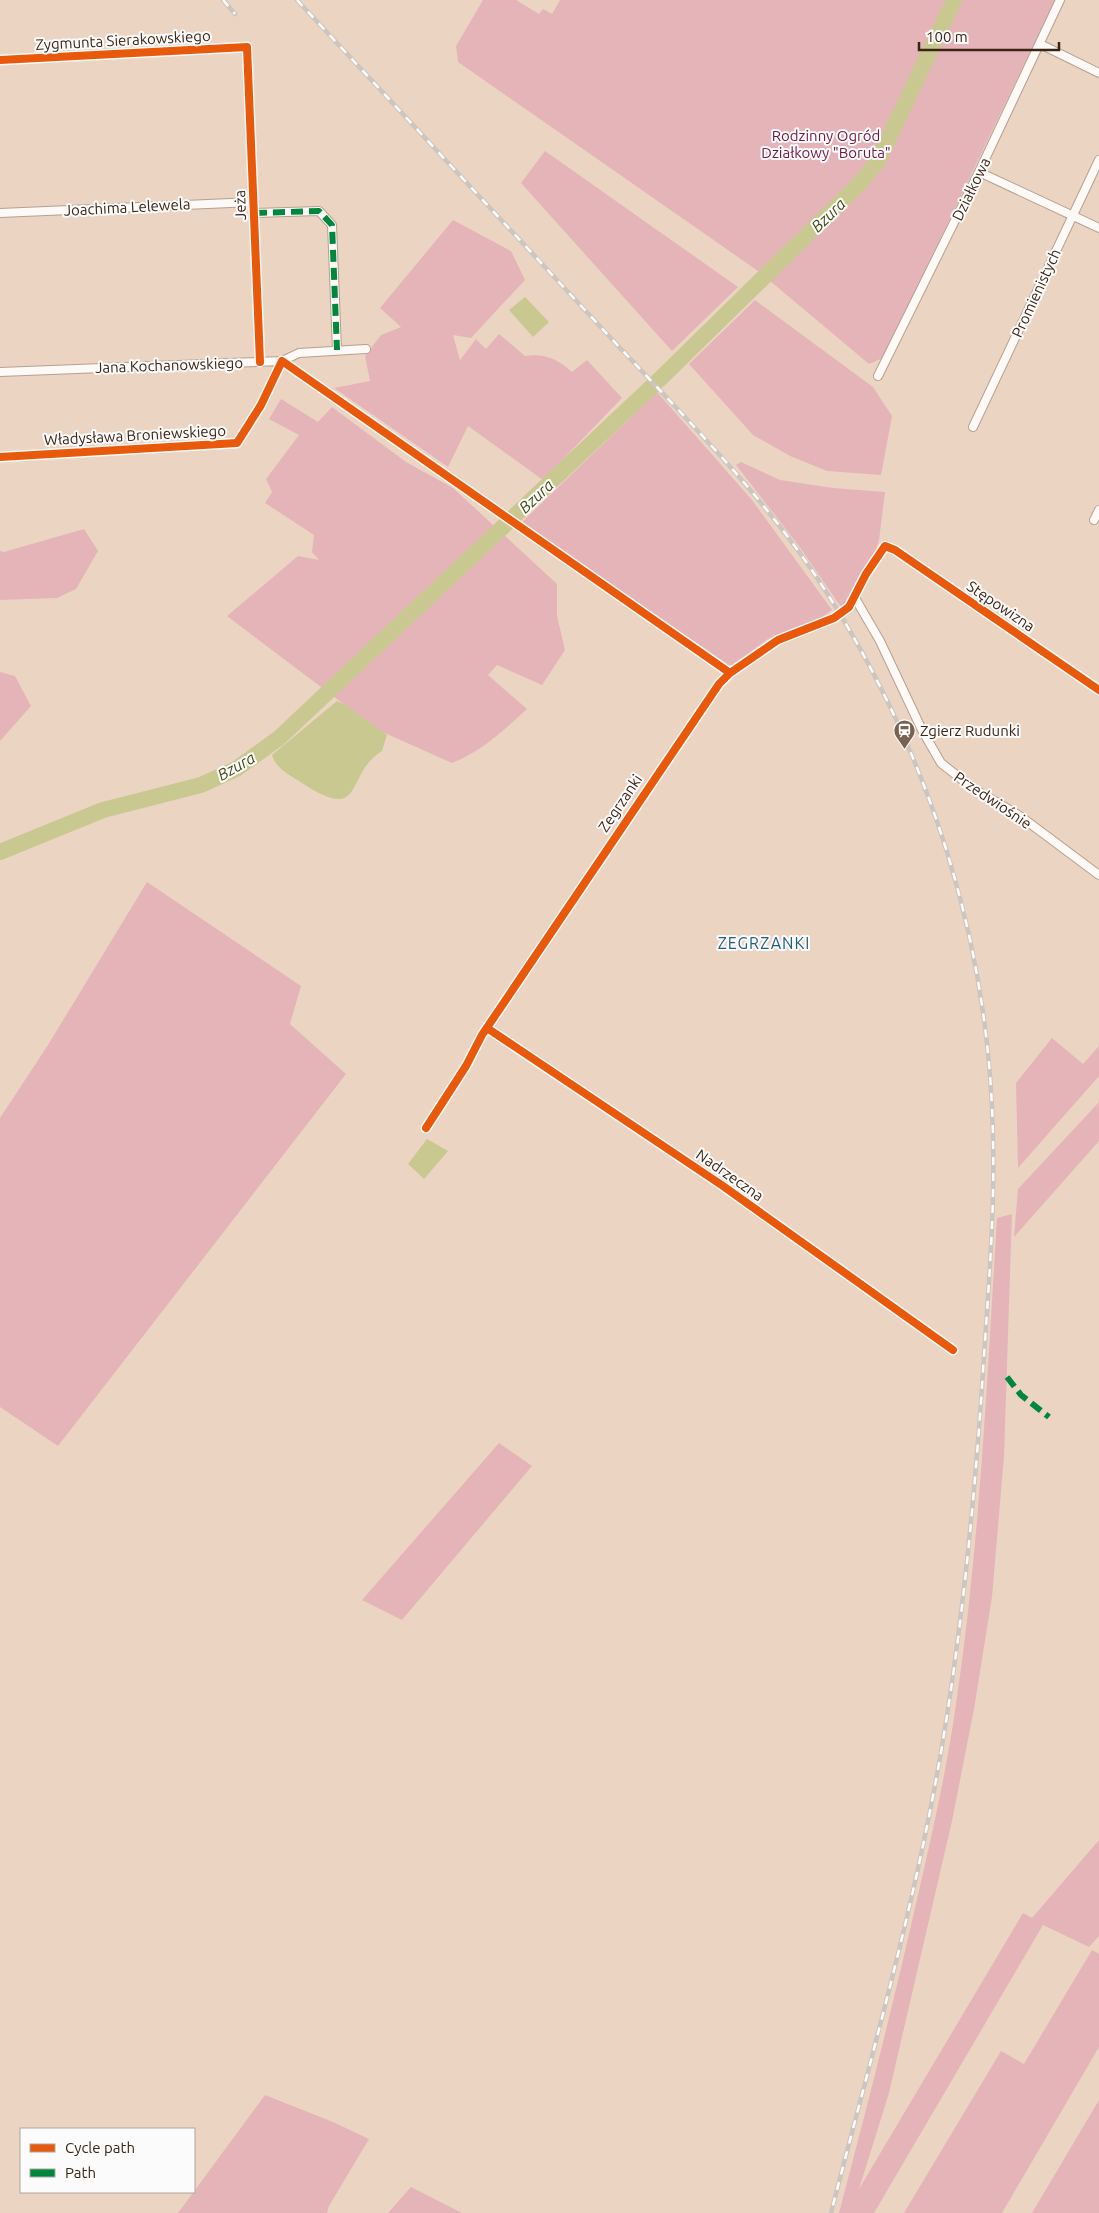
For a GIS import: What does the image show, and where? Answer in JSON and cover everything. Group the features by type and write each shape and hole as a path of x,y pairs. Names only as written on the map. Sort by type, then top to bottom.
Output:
{"street":[{"name":"Działkowa","path":"878,376 979,172 1060,0"},
{"path":"1040,44 1099,72"},
{"name":"Zygmunta Sierakowskiego","path":"0,60 247,47"},
{"name":"Jeża","path":"247,47 260,362"},
{"name":"Promienistych","path":"973,426 1099,160"},
{"path":"979,172 1099,228"},
{"name":"Joachima Lelewela","path":"0,213 254,202"},
{"path":"254,213 319,211 332,225 337,350"},
{"name":"Jana Kochanowskiego","path":"0,372 282,361 299,353 366,349"},
{"path":"282,361 730,673"},
{"name":"Władysława Broniewskiego","path":"0,457 237,443 262,405 282,361"},
{"path":"1094,520 1099,510"},
{"name":"Zegrzanki","path":"426,1128 466,1066 487,1028 714,690 730,673 778,640 834,618 849,608 866,574 886,546"},
{"name":"Stępowizna","path":"886,546 895,550 1099,690"},
{"name":"Przedwiośnie","path":"855,598 880,642 924,736 941,763 974,789 1020,816 1099,876"},
{"name":"Nadrzeczna","path":"487,1028 724,1186 953,1350"}],"green space":[{"name":"Rodzinny Ogród Działkowy \"Boruta\"","path":"483,0 516,0 539,14 543,9 552,14 560,0 1055,0 883,358 869,364 758,271 458,62 456,46"},
{"path":"545,151 738,287 672,351 521,183"},
{"path":"453,220 511,251 525,280 471,338 453,335 460,360 476,339 486,349 499,334 525,356 545,356 572,372 587,360 622,398 543,480 468,426 448,467 334,388 370,381 365,356 381,335 401,327 380,308"},
{"path":"755,300 873,387 892,416 881,475 827,471 790,456 753,435 689,364"},
{"path":"657,392 752,500 832,610 819,619 768,639 732,665 729,665 521,523"},
{"path":"281,399 318,422 332,407 406,462 453,488 557,584 557,616 565,650 542,685 497,665 488,675 527,709 492,740 473,753 452,763 378,730 227,616 298,556 319,560 312,552 314,535 265,503 272,492 266,479 299,435 269,419"},
{"path":"741,462 780,480 833,488 885,492 879,540 874,555 861,575 852,598 841,607 799,546 736,465"},
{"path":"84,529 98,551 76,589 57,598 0,600 0,551 4,552"},
{"path":"0,672 15,676 31,706 0,741"},
{"path":"147,882 301,986 290,1024 346,1074 58,1446 0,1407 0,1118 48,1045"},
{"path":"1052,1038 1083,1064 1099,1046 1099,1076 1018,1168 1016,1083"},
{"path":"1099,1102 1099,1141 1014,1237 1018,1189"},
{"path":"1012,1214 1004,1456 992,1597 974,1709 952,1821 889,2093 859,2189 1023,1913 1032,1918 1099,1840 1099,1936 1089,1947 1043,1925 874,2213 839,2213 904,1954 931,1838 947,1758 964,1644 977,1522 997,1218"},
{"path":"499,1443 532,1466 402,1620 362,1600"},
{"path":"1092,1950 1099,1954 1099,2047 1002,2213 904,2213 1001,2051 1024,2064"},
{"path":"265,2095 333,2122 369,2139 329,2206 327,2213 178,2213 193,2193 195,2193 195,2190"},
{"path":"1099,2100 1099,2213 1032,2213"},
{"path":"411,2187 462,2213 388,2213"}],"shaded area":[{"path":"525,297 549,322 533,337 509,310"},
{"path":"337,701 387,735 382,751 370,761 352,791 345,797 336,799 322,795 288,774 280,768 272,755"},
{"path":"427,1139 448,1151 424,1179 408,1164"}],"waterway":[{"name":"Bzura","path":"0,852 103,810 201,785 236,769 279,738 663,376 861,182 878,161 954,0"}],"railway":[{"path":"223,0 235,14"},
{"path":"297,0 723,458 802,555 862,653 895,718 924,784 947,853 966,923 980,994 989,1066 993,1139 992,1232 970,1535 952,1682 925,1835 887,1997 831,2213"}],"marked path":[{"path":"255,213 319,211 332,225 337,350"},
{"path":"1007,1377 1021,1395 1049,1417"}],"cycle path":[{"path":"0,60 247,47 260,362"},
{"path":"0,457 237,443 261,405 282,361 730,673"},
{"path":"426,1128 466,1066 482,1035 719,684 730,673 778,640 834,618 849,607 866,574 885,546 895,550 1099,690"},
{"path":"487,1028 723,1186 953,1350"}],"place":[{"name":"Zgierz Rudunki","path":"904,749"}],"district":[{"name":"ZEGRZANKI","path":"764,943"}]}
